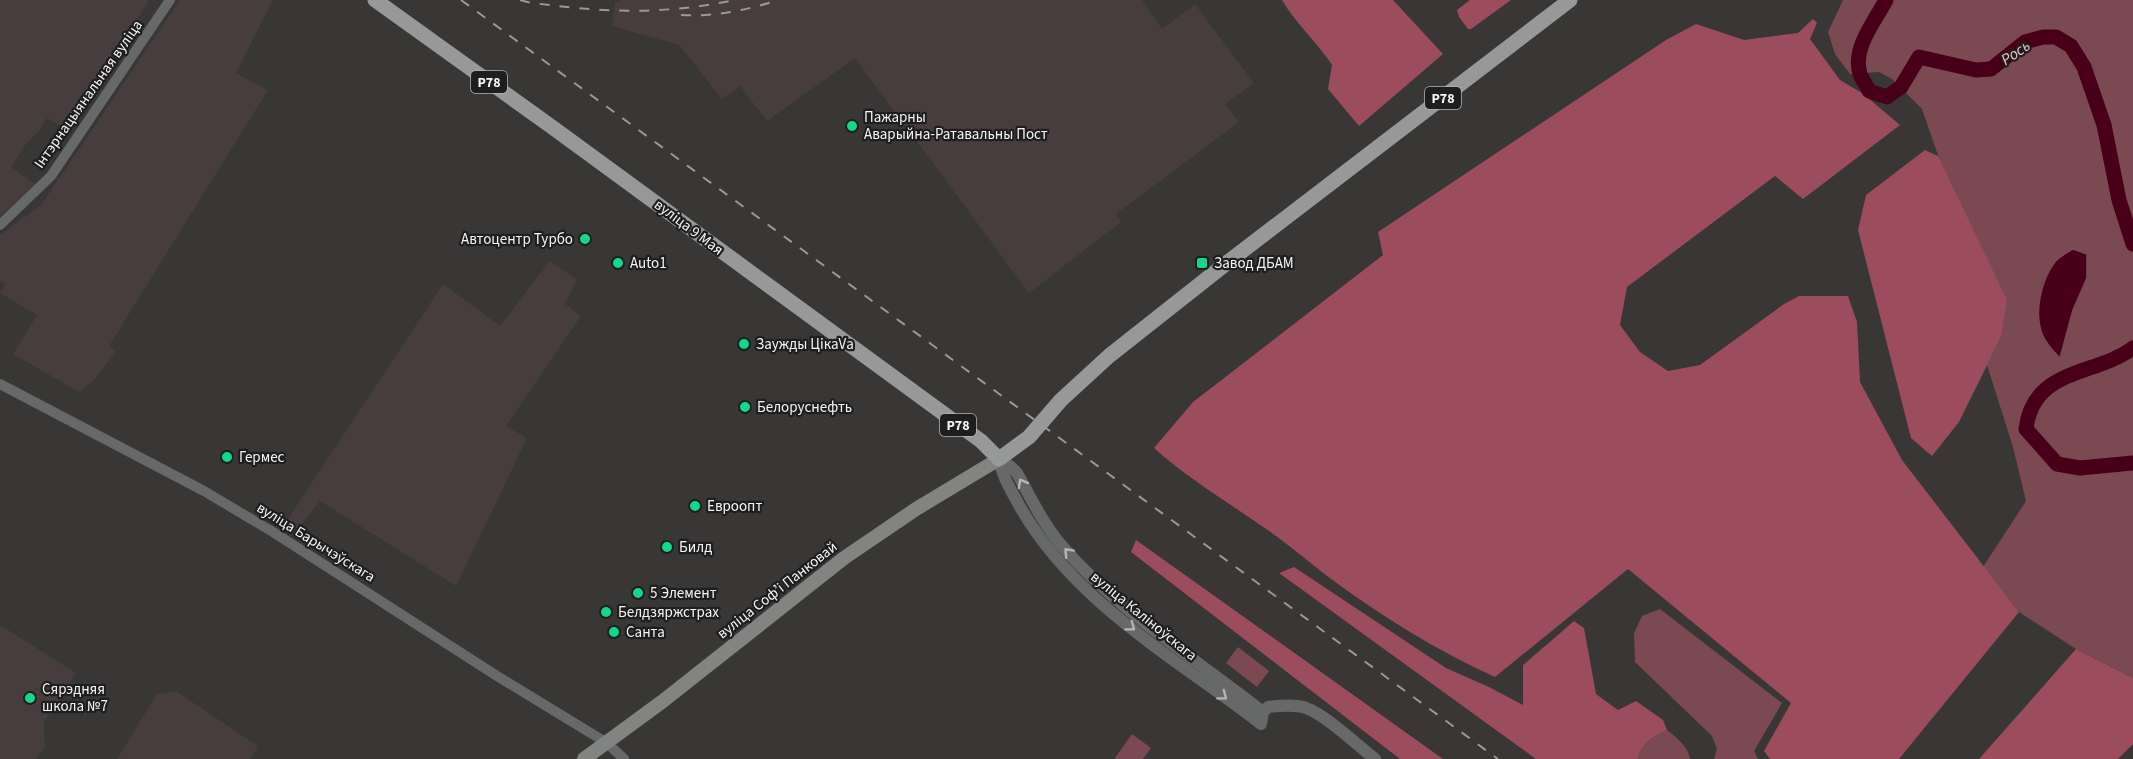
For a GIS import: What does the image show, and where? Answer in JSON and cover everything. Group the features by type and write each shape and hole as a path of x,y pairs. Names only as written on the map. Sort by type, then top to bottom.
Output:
{"main road":[{"name":"вуліца 9 Мая","path":"375,0 981,441 999,459"},
{"name":"Р78","path":"999,459 1029,437 1061,400 1117,350 1570,0"},
{"name":"вуліца Софʼі Панковай","path":"585,759 844,558 916,509 999,459"}],"street":[{"name":"Інтэрнацыянальная вуліца","path":"0,225 51,176 170,0"},
{"name":"вуліца Барычэўскага","path":"0,384 204,491 273,532 497,676 607,743"},
{"name":"вуліца Каліноўскага","path":"999,459 1001,472 1027,518 1054,556 1080,585 1108,609 1262,718 1268,707 1305,708 1318,715 1375,759"},
{"path":"607,743 624,759"}],"shaded area":[{"path":"0,0 149,0 69,130 47,118 26,144 11,167 35,184 0,216"},
{"path":"180,0 273,0 236,73 268,90 109,346 116,352 95,379 79,392 13,354 37,315 0,293 5,285 0,280 0,235 41,205"},
{"path":"621,0 1142,0 1162,29 1195,4 1254,83 1225,104 1239,122 1116,214 1121,222 1029,293 855,58 767,121 740,86 722,99 679,45 612,26 615,2"},
{"path":"1282,0 1393,0 1443,54 1359,126 1328,89 1332,65"},
{"path":"1470,0 1511,0 1468,29 1457,10"},
{"path":"1843,0 2133,0 2133,678 2076,649 2019,612 1983,567 2026,501 2013,447 1987,365 2001,337 1922,109 1892,79 1879,72 1850,74 1835,54 1828,32","holes":["2073,249 2087,278 2073,310 2042,284 2055,261"]},
{"path":"1813,19 1817,23 1810,39 1840,80 1862,93 1900,125 1803,199 1775,176 1627,287 1620,325 1640,352 1668,371 1700,365 1784,304 1799,296 1848,296 1857,322 1860,382 1902,460 2019,612 1899,759 1770,759 1764,751 1791,703 1628,569 1495,677 1429,643 1367,604 1276,536 1183,472 1154,448 1193,402 1383,255 1378,232 1666,40 1696,24 1744,40 1798,33"},
{"path":"1925,150 1938,156 2007,300 2001,337 1959,422 1932,456 1911,438 1858,230 1866,195"},
{"path":"2073,249 2087,254 2087,278 2073,310 2060,358 2048,345 2040,327 2040,298 2049,270 2058,259"},
{"path":"550,261 577,280 565,304 581,316 506,426 527,438 456,586 320,501 293,536 282,528 443,284 500,326"},
{"path":"1136,540 1443,759 1400,759 1131,552"},
{"path":"1294,567 1446,668 1523,705 1523,665 1574,621 1584,628 1596,694 1618,710 1636,701 1663,720 1667,730 1645,744 1638,759 1536,759 1279,573"},
{"path":"1660,609 1782,703 1754,751 1758,759 1714,759 1717,749 1712,736 1635,662 1634,633 1642,616"},
{"name":"Сярэдняя школа №7","path":"0,625 76,673 44,723 45,747 36,759 0,759"},
{"path":"1238,647 1269,671 1257,687 1226,663"},
{"path":"2076,649 2133,678 2133,744 2118,759 1979,759"},
{"path":"176,691 258,746 250,759 117,759 157,694"},
{"path":"1667,730 1684,746 1690,759 1638,759 1645,744"},
{"path":"1132,734 1151,748 1143,759 1116,759 1115,758"}],"waterway":[{"name":"Рось","path":"1886,0 1866,35 1858,64 1860,74 1869,91 1887,97 1901,87 1919,57 1976,70 1991,69 2025,42 2043,37 2056,37 2071,46 2084,67 2104,125 2119,200 2133,244"},
{"name":"Рось","path":"2133,348 2118,357 2053,384 2040,395 2031,409 2026,429 2057,464 2080,468 2133,463"}],"railway":[{"path":"461,0 1498,759"},
{"path":"520,0 624,11 690,7 734,0"},
{"path":"681,15 730,12 779,0"}],"place":[{"name":"Пажарны Аварыйна-Ратавальны Пост","path":"852,126"},
{"name":"Автоцентр Турбо","path":"585,239"},
{"name":"Auto1","path":"618,263"},
{"name":"Завод ДБАМ","path":"1202,263"},
{"name":"Заужды ЦікаVа","path":"744,344"},
{"name":"Белоруснефть","path":"745,407"},
{"name":"Гермес","path":"227,457"},
{"name":"Евроопт","path":"695,506"},
{"name":"Билд","path":"667,547"},
{"name":"5 Элемент","path":"638,593"},
{"name":"Белдзяржстрах","path":"606,612"},
{"name":"Санта","path":"614,632"},
{"name":"Сярэдняя школа №7","path":"30,698"}]}
